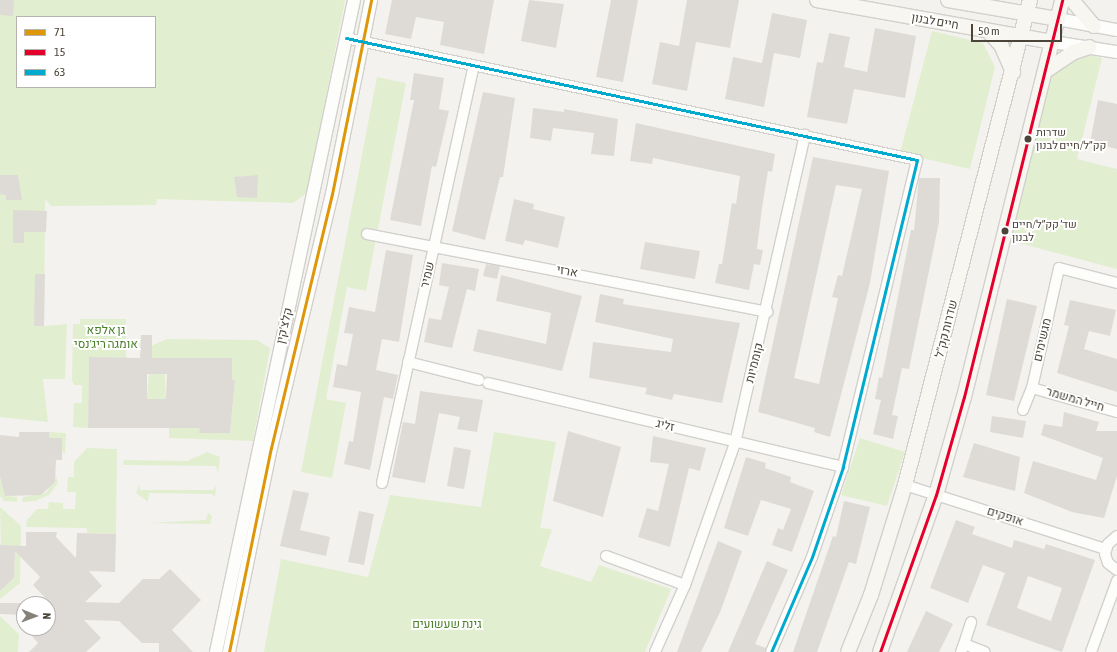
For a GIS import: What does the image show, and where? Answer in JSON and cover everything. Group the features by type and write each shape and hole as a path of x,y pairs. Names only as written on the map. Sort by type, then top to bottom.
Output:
{"main road":[{"name":"חיים לבנון","path":"818,0 1053,42"},
{"name":"חיים לבנון","path":"948,0 1002,10 1026,4 1058,20"},
{"path":"880,652 936,495 1046,70 1062,0"},
{"path":"1072,0 1094,26"},
{"name":"שדרות קק\"ל","path":"848,652 871,595 905,485 1013,72 1026,4"},
{"path":"988,31 1001,44 1013,72"},
{"path":"1046,70 1074,52 1089,47"}],"street":[{"name":"קלצ'קין","path":"216,652 354,0"},
{"name":"קלצ'קין","path":"229,652 371,0"},
{"path":"1058,20 1117,30"},
{"path":"346,38 917,160 843,467 812,557 771,652"},
{"path":"1053,42 1117,52"},
{"name":"שמיר","path":"382,483 474,66"},
{"name":"קוממיות","path":"655,652 684,585 735,443 767,312 805,135"},
{"name":"ארזי","path":"367,234 435,245 767,312"},
{"name":"מגשימים","path":"1023,410 1032,388 1059,268 1117,283"},
{"name":"זליג","path":"408,362 735,443 843,467"},
{"name":"חייל המשמר","path":"1032,388 1117,412"},
{"name":"אופקים","path":"905,485 1106,549"},
{"path":"1117,536 1106,549 1108,563 1117,570"},
{"path":"606,556 684,585"},
{"path":"1091,652 1117,581"},
{"path":"971,622 963,648 985,652"}],"green space":[{"path":"0,0 345,0 307,193 293,203 157,199 156,205 51,206 45,199 44,326 67,324 65,379 43,379 48,422 0,417"},
{"path":"932,31 983,43 995,67 970,169 900,153"},
{"path":"1085,54 1102,58 1077,159 1117,169 1117,269 1011,241 1051,77 1066,62"},
{"path":"377,77 406,83 366,291 347,287 326,399 346,403 332,478 301,472"},
{"name":"גן אלפא אומגה ריג'נסי","path":"80,319 126,319 126,358 89,357 88,428 73,427 74,403 82,403 82,385 74,385 72,380 73,324 80,324"},
{"path":"167,339 257,340 270,348 253,441 169,438 169,427 200,410 200,433 230,433 235,380 232,380 232,358 198,358 198,365 164,358 166,399 147,399 151,346"},
{"path":"49,432 66,433 65,454 49,438"},
{"name":"גינת שעשועים","path":"494,432 556,442 540,528 552,529 540,566 591,582 599,565 671,589 645,652 264,652 281,559 368,577 390,495 481,507"},
{"path":"860,438 905,452 887,506 841,495"},
{"path":"87,448 117,449 116,534 87,533 87,528 26,527 27,520 37,509 48,509 49,502 63,503 63,509 75,509 76,492 67,492 68,477 74,477 74,462"},
{"path":"207,452 220,457 218,474 216,466 123,465 124,460 187,461"},
{"path":"56,476 58,483 49,495 35,501 22,502 23,497 46,493"},
{"path":"0,477 5,496 17,497 17,502 4,501 0,496"},
{"path":"139,484 140,490 213,490 216,486 215,497 212,494 149,493 148,502 136,493"},
{"path":"0,507 21,526 20,583 0,599 0,591 14,578 15,546 1,545"},
{"path":"208,513 212,516 210,524 149,523 206,520"},
{"path":"0,616 16,631 16,636 19,636 18,652 0,652"}],"building":[{"path":"0,0 14,0 13,16 0,15"},
{"path":"392,0 494,0 484,54 440,45 444,22 416,17 411,39 385,34"},
{"path":"529,0 564,4 556,48 521,41"},
{"path":"611,0 638,0 623,82 596,77"},
{"path":"687,0 739,0 730,48 696,42 687,91 652,84 660,42 679,46"},
{"path":"772,13 807,20 800,58 774,53 764,107 725,99 733,57 762,63"},
{"path":"875,28 916,36 905,98 854,89 847,124 807,117 817,62 823,63 829,33 850,37 844,67 867,72"},
{"path":"414,73 444,78 439,109 449,111 436,167 432,166 421,226 390,220 414,100 410,100"},
{"path":"483,92 515,98 503,177 500,177 485,240 452,231"},
{"path":"1098,100 1117,104 1117,149 1090,143"},
{"path":"533,108 564,112 564,109 618,119 614,156 591,154 594,133 553,128 551,141 530,138"},
{"path":"636,123 775,154 772,172 768,171 762,208 757,249 763,250 760,265 754,264 749,290 715,283 719,264 722,264 732,203 736,204 740,176 653,158 652,164 630,161"},
{"path":"813,157 889,171 870,283 830,437 814,432 815,428 758,412","holes":["836,185 862,189 842,276 838,275 832,297 838,298 819,384 794,378"]},
{"path":"0,175 18,175 22,200 6,200 6,195 0,194"},
{"path":"258,175 257,198 237,197 234,177"},
{"path":"919,178 940,178 939,222 909,369 902,368 892,415 898,416 893,439 873,434 881,400 875,399 879,377 882,378 911,230 914,230"},
{"path":"514,199 534,204 533,209 565,217 558,248 525,240 523,245 505,241"},
{"path":"13,210 47,211 46,232 24,232 24,243 13,243"},
{"path":"645,242 700,251 695,279 640,269"},
{"path":"386,250 413,255 399,342 382,339 376,370 398,375 393,399 384,397 370,470 344,464 349,441 353,442 361,392 333,387 337,364 347,366 353,334 344,333 349,307 375,312"},
{"path":"442,263 479,269 475,291 467,289 452,348 424,342 429,318 441,320 449,287 439,285"},
{"path":"486,264 500,266 497,279 483,276"},
{"path":"35,274 45,274 44,326 34,326"},
{"path":"501,275 582,296 562,371 473,351 478,329 546,344 551,313 496,301"},
{"path":"600,294 624,299 623,304 740,323 722,403 674,394 672,400 645,394 647,388 589,378 593,342 671,352 673,339 595,322"},
{"path":"1007,299 1037,306 1014,401 986,395"},
{"path":"1070,300 1116,310 1110,336 1089,331 1084,349 1117,359 1117,392 1057,373 1069,326 1064,325"},
{"path":"141,335 152,335 152,358 232,358 232,380 235,380 230,433 199,433 200,428 88,428 89,357 140,358","holes":["147,374 167,374 166,399 147,399"]},
{"path":"420,391 483,400 477,432 457,429 460,417 439,413 425,483 392,477 403,422 415,424"},
{"path":"1064,412 1099,422 1096,431 1117,431 1117,476 1104,518 1072,512 1024,493 1033,461 1096,480 1103,458 1041,435 1044,424 1062,427"},
{"path":"992,416 1026,421 1023,438 990,432"},
{"path":"568,431 621,447 603,517 553,501"},
{"path":"19,432 49,432 49,438 62,438 62,460 56,460 55,482 41,495 5,496 0,477 0,435 19,437"},
{"path":"653,436 706,448 700,471 689,468 670,547 638,537 647,508 658,511 669,464 650,462"},
{"path":"974,443 1020,457 1015,491 963,477"},
{"path":"454,447 471,450 464,489 447,486"},
{"path":"746,457 766,463 765,468 791,477 790,482 814,491 792,552 772,545 778,528 783,530 791,509 761,500 748,536 724,528"},
{"path":"293,490 309,493 300,530 330,537 326,556 280,546"},
{"path":"844,501 870,507 856,564 849,562 817,652 793,652 833,536 836,537"},
{"path":"359,511 374,514 364,565 348,562"},
{"path":"956,520 975,527 972,534 1012,548 1014,540 1044,549 1046,544 1095,560 1062,652 986,625 1005,573 983,565 968,603 930,588","holes":["1028,576 1062,588 1051,621 1017,608"]},
{"path":"26,532 57,532 56,537 76,558 77,533 116,534 115,572 89,571 102,586 85,602 119,603 143,579 159,579 170,569 201,600 172,630 193,652 159,652 159,643 142,643 119,621 84,620 101,638 86,652 29,652 38,643 32,636 56,636 56,596 43,596 33,585 40,577 15,551 14,578 0,591 0,545 26,546"},
{"path":"718,541 742,551 721,610 701,652 677,652"},
{"path":"767,561 788,570 755,644 766,648 765,652 728,652"},
{"path":"0,603 16,603 16,615 0,614"},
{"path":"926,611 953,624 939,652 907,652"}],"transit line":[{"name":"71","path":"229,652 271,448 332,194 371,0"},
{"name":"15","path":"880,652 936,495 964,397 1062,0"},
{"name":"63","path":"346,38 917,160 843,467 812,557 771,652"}],"place":[{"name":"שדרות קק״ל/חיים לבנון","path":"1028,139"},
{"name":"שד׳ קק״ל/חיים לבנון","path":"1005,231"}]}
